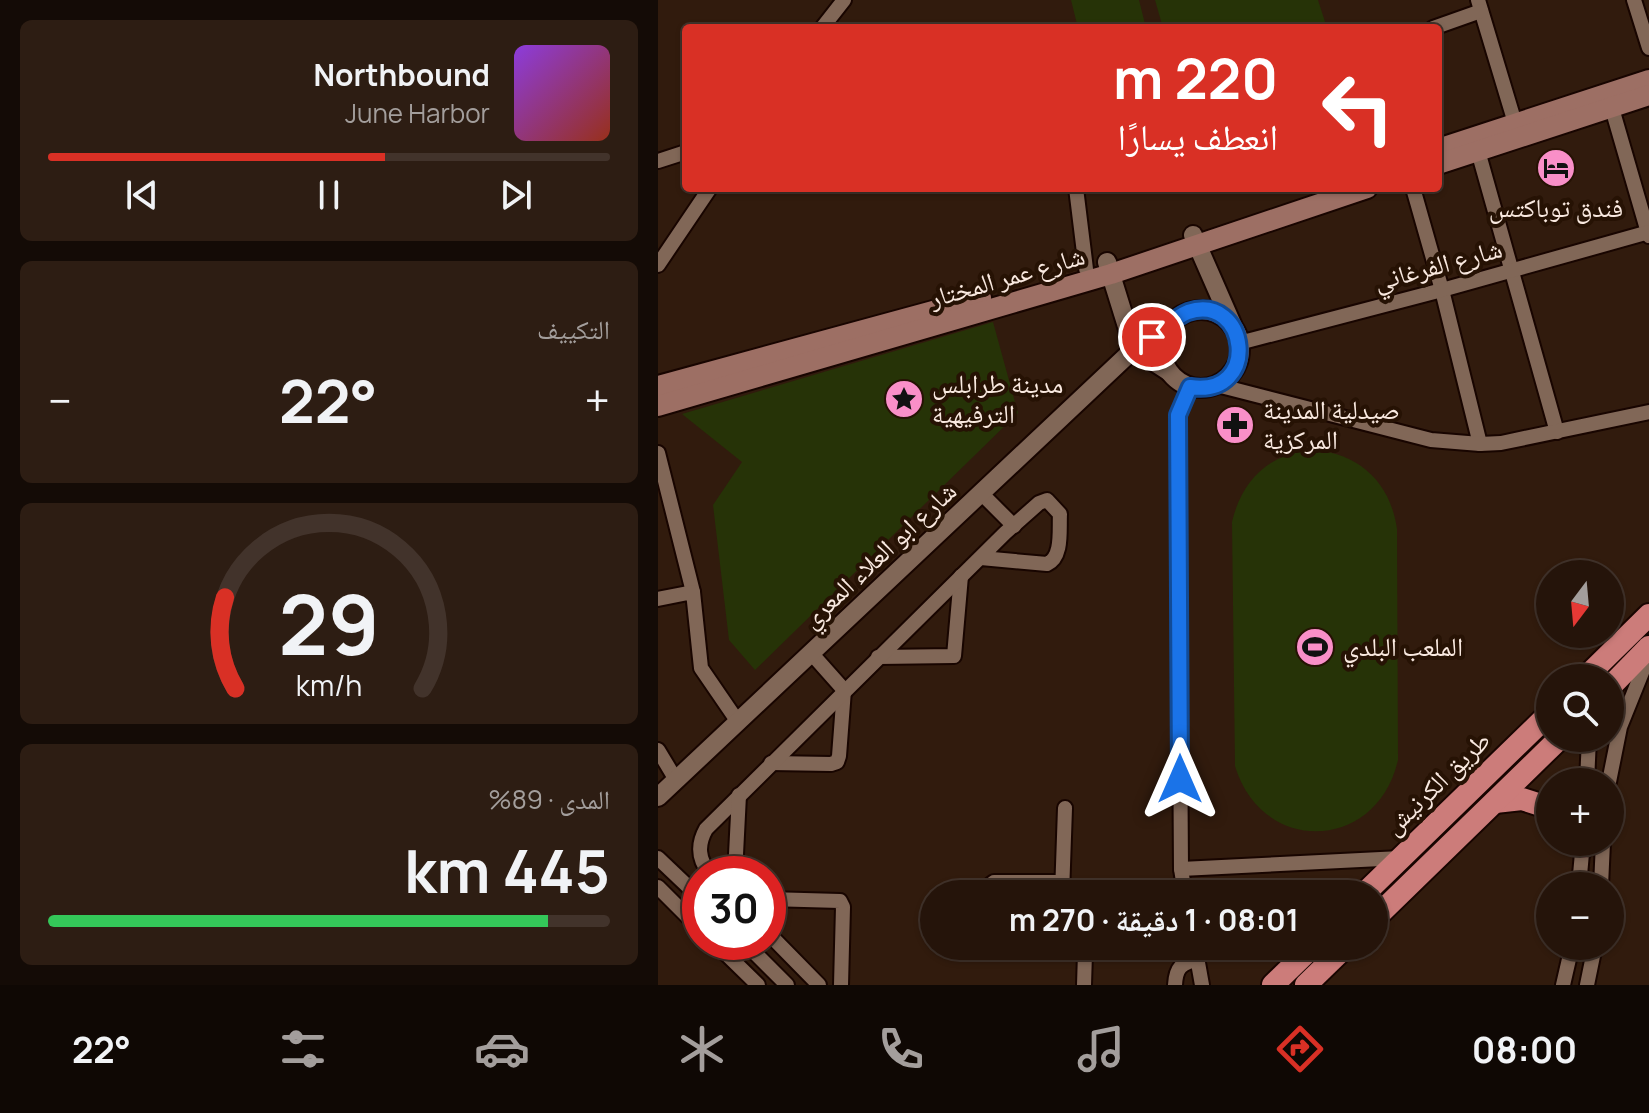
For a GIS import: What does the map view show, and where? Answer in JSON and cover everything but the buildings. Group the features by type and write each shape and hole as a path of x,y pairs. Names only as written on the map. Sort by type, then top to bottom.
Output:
{"highway":[{"path":"1599,664 1649,615"},
{"path":"1624,673 1649,647"},
{"name":"طريق الكرنيش","path":"1378,880 1536,727"},
{"name":"طريق الكرنيش","path":"1388,905 1546,752"},
{"path":"1495,802 1522,799 1536,804"},
{"path":"1273,985 1299,960"},
{"path":"1306,985 1332,960"}],"main road":[{"path":"1442,163 1609,101 1649,80"},
{"path":"1442,148 1515,123 1649,95"},
{"name":"شارع عمر المختار","path":"1194,240 1314,192"},
{"name":"شارع عمر المختار","path":"658,406 1354,192"},
{"name":"شارع عمر المختار","path":"658,386 1086,269 1109,268"}],"street":[{"path":"825,24 844,0"},
{"path":"1634,0 1649,48"},
{"path":"1441,24 1479,6 1515,123"},
{"path":"1609,101 1649,233"},
{"path":"1478,151 1557,432"},
{"path":"658,161 682,153"},
{"path":"658,265 707,192"},
{"path":"1076,192 1086,269"},
{"path":"1414,192 1480,444"},
{"name":"شارع الفرغاني","path":"1236,335 1442,290 1649,233"},
{"path":"1109,268 1134,349 1182,383 1190,387 1209,388 1233,372 1240,353 1236,335 1194,240"},
{"path":"1168,371 1162,348 1169,326 1178,317 1201,310 1225,318 1236,335"},
{"name":"شارع ابو العلاء المعري","path":"658,797 1134,349 1169,326"},
{"path":"1217,385 1431,440 1480,444 1501,443 1649,412"},
{"path":"1183,880 1178,415 1190,387"},
{"path":"658,453 693,592 701,668 738,722"},
{"path":"982,494 1014,526"},
{"path":"700,856 701,838 706,829 961,576 1039,503 1047,500 1060,514 1054,561 1047,564 981,558"},
{"path":"878,657 954,656 961,576"},
{"path":"658,599 693,592"},
{"path":"771,763 837,762 844,690 812,654"},
{"path":"1612,768 1620,727 1649,655"},
{"path":"658,750 676,780"},
{"path":"736,856 739,795"},
{"path":"1062,880 1065,808"},
{"path":"658,858 682,881"},
{"path":"1181,869 1401,858"},
{"path":"658,887 682,911"},
{"path":"786,900 840,901 843,907 841,985"},
{"path":"786,951 819,985"},
{"path":"731,960 758,985"},
{"path":"761,960 787,985"},
{"path":"1083,960 1084,985"},
{"path":"1175,985 1177,970 1186,960"},
{"path":"1197,960 1202,985"},
{"path":"1563,985 1569,960"},
{"path":"1587,985 1592,960"}],"green space":[{"path":"1071,0 1139,0 1145,24 1077,24"},
{"path":"1155,0 1318,0 1326,24 1162,24"},
{"path":"993,322 1018,413 755,670 729,640 713,505 742,462 682,414"},
{"name":"الملعب البلدي","path":"1304,450 1339,455 1367,470 1387,495 1397,529 1398,760 1386,790 1367,812 1344,826 1319,831 1293,828 1269,816 1249,795 1235,766 1232,522 1242,495 1257,474 1278,459"}],"place":[{"name":"فندق توباكتس","path":"1556,168"},
{"name":"مدينة طرابلس الترفيهية","path":"904,399"},
{"name":"صيدلية المدينة المركزية","path":"1235,425"},
{"name":"الملعب البلدي","path":"1315,647"}],"route":[{"path":"1152,337 1189,312 1214,312 1233,327 1240,353 1238,363 1226,379 1209,388 1190,387 1178,415 1180,779"}]}
